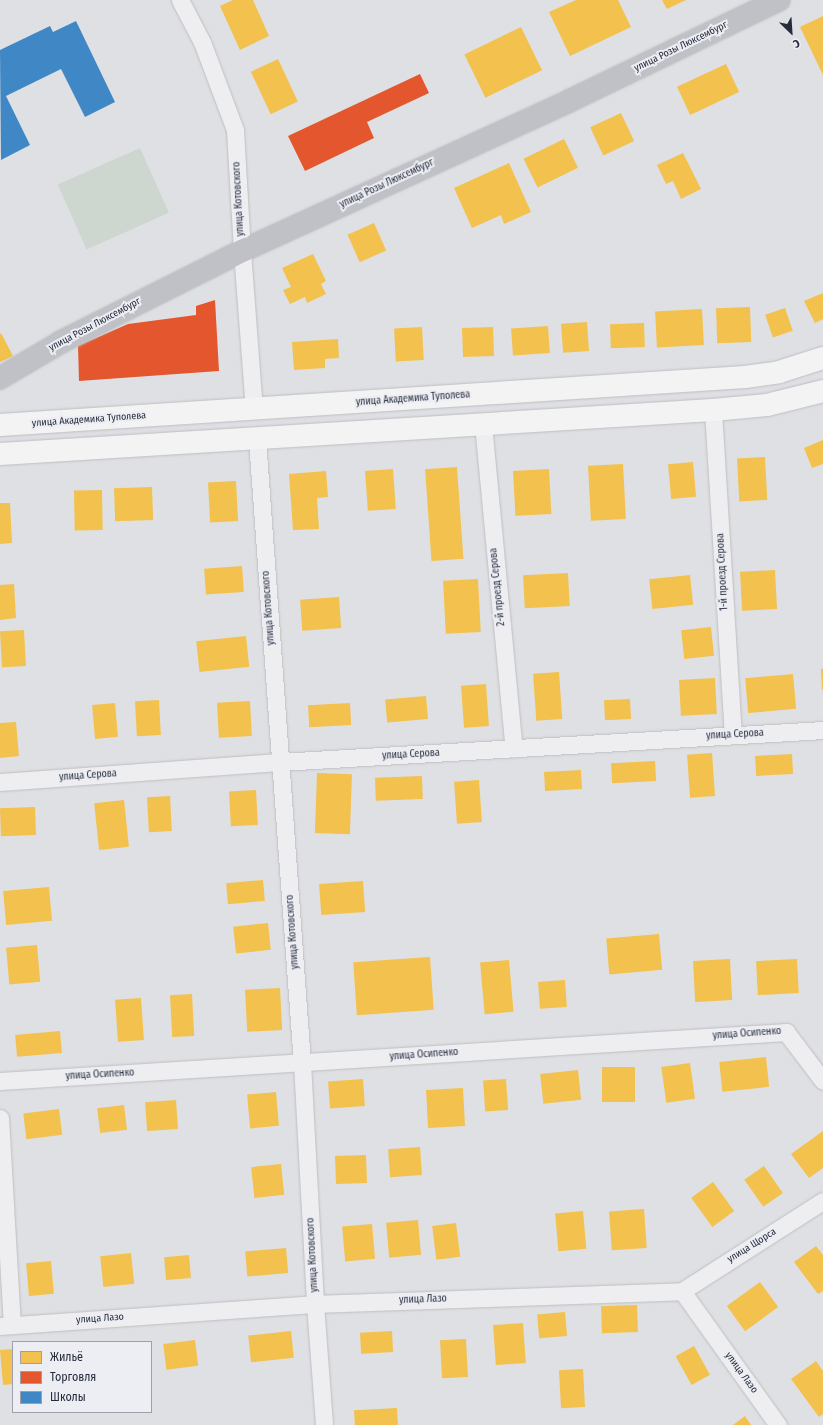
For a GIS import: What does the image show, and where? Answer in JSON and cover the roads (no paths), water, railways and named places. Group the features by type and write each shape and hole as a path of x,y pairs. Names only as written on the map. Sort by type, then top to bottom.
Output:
{"main road":[{"name":"улица Академика Туполева","path":"0,425 745,377 779,372 823,358"},
{"path":"0,454 713,410 767,405 823,391"}],"street":[{"name":"улица Котовского","path":"180,0 202,42 236,130 242,250 254,409"},
{"name":"улица Розы Люксембург","path":"0,378 61,342 242,250 569,101 780,0"},
{"name":"1-й проезд Серова","path":"713,410 733,734"},
{"name":"2-й проезд Серова","path":"483,424 514,749"},
{"name":"улица Котовского","path":"256,438 302,1063 315,1304 324,1425"},
{"name":"улица Серова","path":"0,782 280,762 514,749 733,734 823,730"},
{"name":"улица Осипенко","path":"0,1081 786,1032 823,1081"},
{"path":"0,1118 6,1326"},
{"name":"улица Щорса","path":"682,1291 823,1201"},
{"name":"улица Лазо","path":"6,1326 315,1304 682,1291 778,1425"}]}
